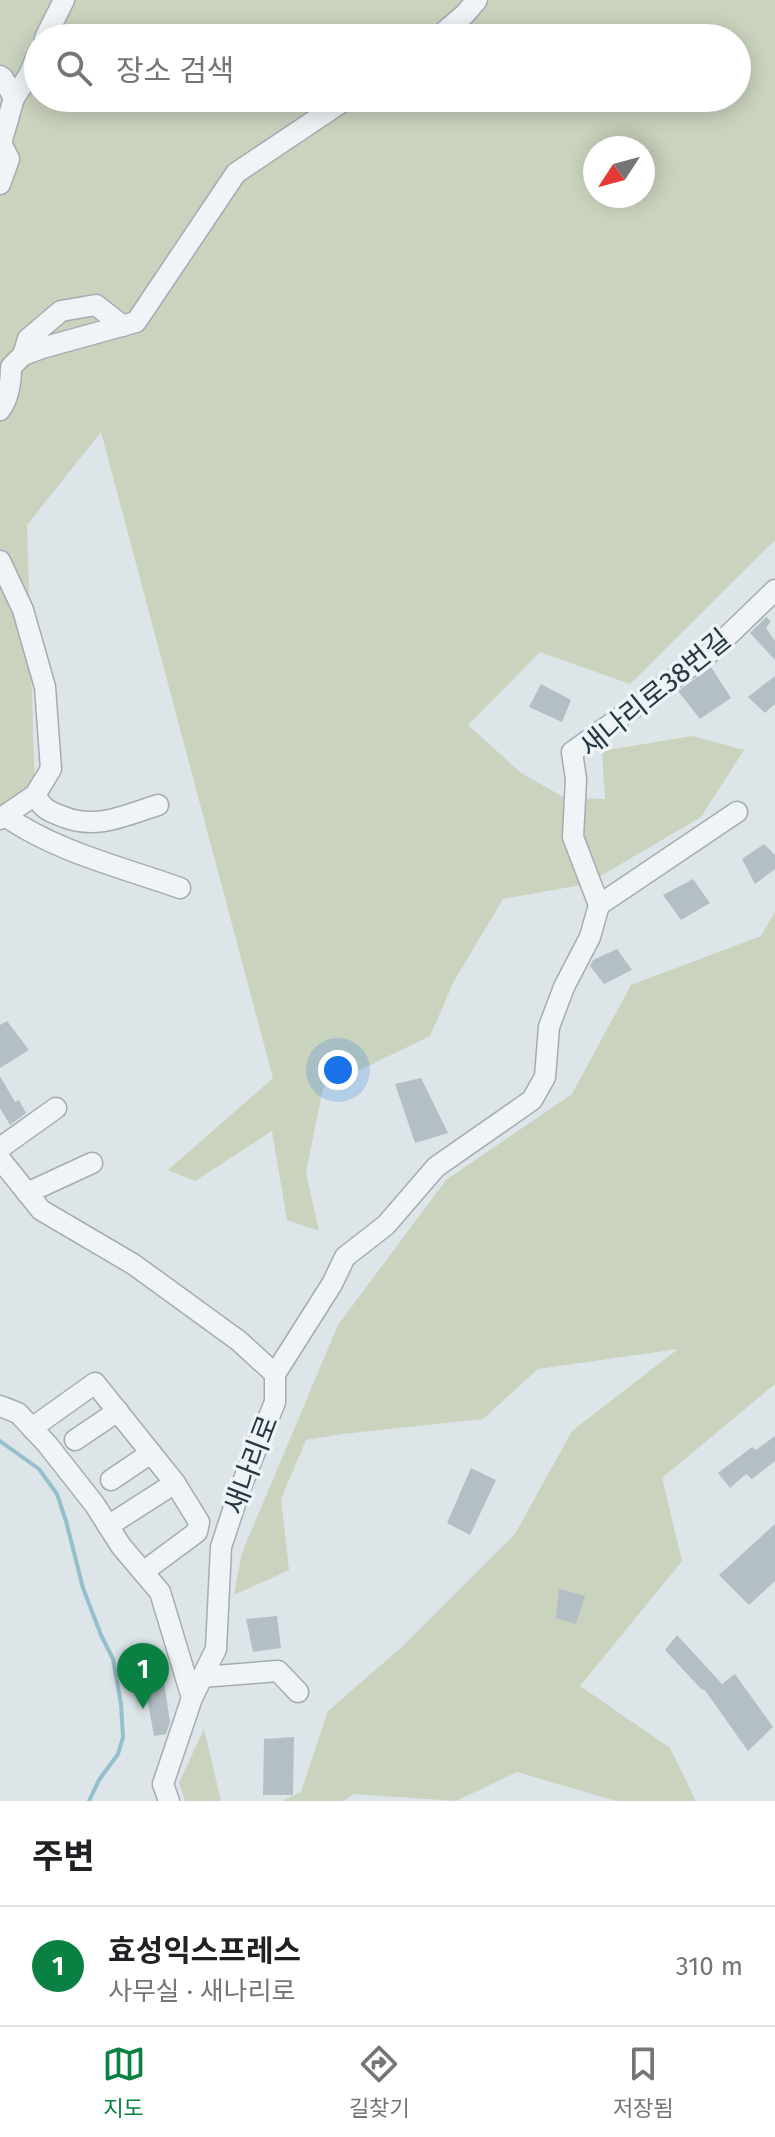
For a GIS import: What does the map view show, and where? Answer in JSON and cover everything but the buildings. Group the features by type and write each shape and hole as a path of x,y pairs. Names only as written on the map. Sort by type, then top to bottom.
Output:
{"street":[{"path":"52,24 64,0"},
{"path":"453,24 477,0"},
{"path":"0,76 14,98"},
{"path":"0,184 9,159 1,146 14,98 24,83"},
{"path":"0,410 11,382 11,367 23,355 136,322 236,173 327,112"},
{"path":"23,355 28,339 61,311 96,305 123,326"},
{"path":"0,561 23,610 45,687 51,769 35,795 2,817 58,846 180,888"},
{"name":"새나리로38번길","path":"599,905 573,837 576,779 572,752 712,651 775,590"},
{"path":"35,795 43,809 76,821 98,823 158,805"},
{"path":"0,1159 41,1210 133,1264 239,1341 275,1374 332,1284 345,1257 386,1225 436,1167 532,1100 545,1077 549,1027 564,987 590,937 599,905 737,812"},
{"path":"0,1148 56,1108"},
{"path":"27,1193 92,1163"},
{"name":"새나리로","path":"169,1801 163,1784 192,1698 216,1649 221,1547 240,1489 275,1402 275,1374"},
{"path":"32,1428 103,1378 118,1411 175,1483 199,1522 197,1532 143,1572"},
{"path":"0,1406 18,1413 47,1444 95,1505 121,1546 160,1592 192,1698"},
{"path":"75,1440 118,1411"},
{"path":"111,1480 151,1453"},
{"path":"108,1526 175,1483"},
{"path":"202,1677 278,1671 298,1692"}],"green space":[{"path":"0,0 775,0 775,540 630,684 540,652 468,725 521,773 565,798 605,799 602,751 692,736 744,750 701,817 587,884 503,899 454,981 430,1036 323,1088 306,1172 319,1231 287,1220 272,1131 195,1181 168,1170 273,1078 101,432 27,525 35,795 0,823"},
{"path":"775,912 775,1384 662,1478 682,1561 580,1686 670,1748 696,1801 616,1801 517,1772 456,1801 354,1794 344,1801 282,1801 301,1792 328,1711 403,1646 515,1534 572,1431 678,1349 538,1369 483,1419 306,1440 281,1499 289,1570 234,1595 242,1553 338,1325 446,1180 572,1094 631,985 761,936"},
{"path":"204,1729 221,1801 185,1801 179,1783"}],"waterway":[{"path":"0,1441 39,1469 57,1494 83,1588 113,1659 123,1737 118,1754 99,1780 89,1801"}],"place":[{"name":"효성익스프레스","path":"143,1709"}]}
